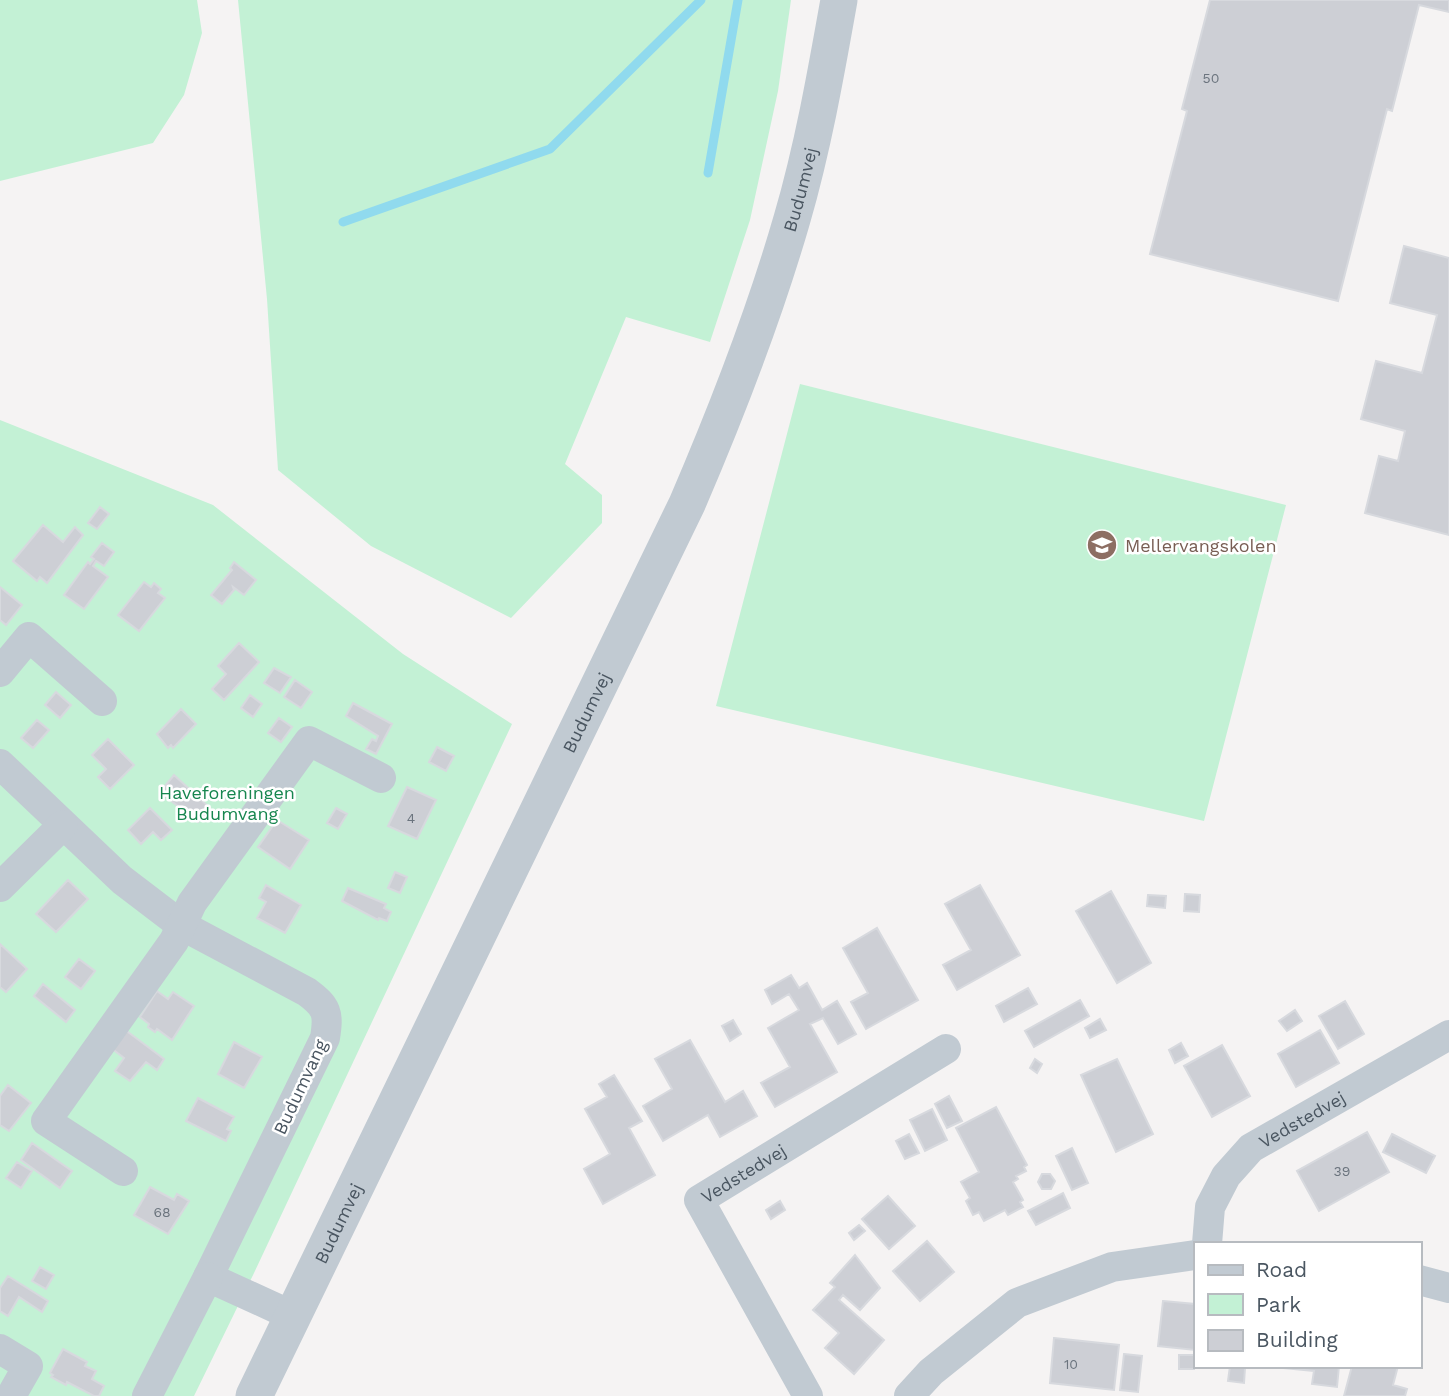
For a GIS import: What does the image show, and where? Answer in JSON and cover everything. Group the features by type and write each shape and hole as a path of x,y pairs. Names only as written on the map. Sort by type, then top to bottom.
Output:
{"street":[{"name":"Budumvej","path":"254,1396 687,503 732,398 792,218 825,79 839,0"},
{"path":"0,672 29,637 102,701"},
{"path":"123,1171 46,1121 174,941 192,903 309,741 381,778"},
{"name":"Budumvang","path":"0,764 122,880 181,925 307,992 321,1003 328,1017 325,1038 147,1396"},
{"path":"0,887 63,825"},
{"name":"Vedstedvej","path":"1207,1242 1210,1207 1226,1176 1251,1148 1449,1035"},
{"name":"Vedstedvej","path":"808,1396 699,1200 946,1049"},
{"path":"909,1396 932,1372 1017,1303 1112,1267 1194,1255"},
{"path":"208,1277 293,1316"},
{"path":"1421,1280 1449,1287"},
{"path":"0,1349 28,1366 11,1396"}],"green space":[{"path":"0,0 197,0 202,33 184,95 153,143 0,181"},
{"path":"238,0 791,0 778,91 750,220 710,342 626,317 565,464 602,495 602,523 511,618 371,546 278,470 267,299"},
{"path":"800,384 1286,505 1204,821 716,706"},
{"name":"Haveforeningen Budumvang","path":"0,420 213,505 403,654 512,724 194,1396 0,1396"}],"building":[{"path":"1210,0 1449,0 1449,12 1419,5 1392,111 1387,109 1338,301 1150,254 1187,111 1182,109"},
{"path":"1404,246 1449,258 1449,535 1365,513 1379,456 1398,461 1405,431 1361,419 1376,361 1422,373 1437,315 1390,303"},
{"path":"100,507 109,514 97,529 88,523"},
{"path":"43,525 63,542 75,527 83,535 47,583 40,577 37,581 13,561"},
{"path":"102,543 114,552 104,566 96,561 93,566 108,577 84,609 64,595 88,562 90,564 94,559 91,557"},
{"path":"234,562 256,580 244,595 233,587 234,590 222,604 211,595 232,570 230,568"},
{"path":"144,582 151,587 154,583 161,589 158,593 165,598 139,631 118,615"},
{"path":"0,587 22,605 6,625 0,620"},
{"path":"239,643 259,662 224,700 212,689 226,674 218,666"},
{"path":"274,668 291,677 280,693 264,683"},
{"path":"295,680 312,692 301,708 284,697"},
{"path":"56,692 71,705 60,718 45,705"},
{"path":"250,695 262,704 253,717 241,708"},
{"path":"353,703 392,724 376,754 366,749 372,739 376,741 378,736 346,716"},
{"path":"181,709 196,724 173,748 171,745 168,748 157,734"},
{"path":"279,718 292,727 281,742 268,733"},
{"path":"37,720 49,730 33,748 21,738"},
{"path":"108,739 134,765 110,789 98,777 106,769 92,755"},
{"path":"437,747 454,756 446,771 429,762"},
{"path":"174,775 210,808 198,822 160,792"},
{"path":"407,787 436,800 417,839 388,826"},
{"path":"150,808 172,830 161,840 153,832 141,844 128,830"},
{"path":"336,808 347,814 338,829 327,823"},
{"path":"277,820 309,840 290,869 258,847"},
{"path":"395,872 407,877 400,893 388,888"},
{"path":"68,880 88,899 56,932 36,914"},
{"path":"266,885 301,905 285,933 257,918 266,902 259,898"},
{"path":"980,885 1020,955 957,990 943,965 971,950 945,904"},
{"path":"348,888 386,904 384,908 391,912 387,921 378,920 342,901"},
{"path":"1111,891 1151,963 1117,983 1076,911"},
{"path":"1185,894 1200,895 1199,912 1184,911"},
{"path":"1148,895 1166,896 1165,908 1147,906"},
{"path":"877,928 918,1000 866,1029 851,1002 868,993 843,948"},
{"path":"0,944 27,969 6,992 0,987"},
{"path":"79,959 95,971 81,989 65,977"},
{"path":"791,975 799,988 807,983 822,1010 837,1001 856,1034 838,1044 823,1018 810,1024 837,1072 775,1107 761,1083 790,1067 768,1028 799,1010 789,994 772,1004 765,990"},
{"path":"43,984 75,1010 66,1022 34,996"},
{"path":"1028,988 1037,1004 1004,1022 996,1006"},
{"path":"157,991 168,999 173,992 194,1006 172,1040 157,1029 155,1032 148,1027 149,1024 140,1017"},
{"path":"1080,1000 1089,1016 1034,1047 1025,1031"},
{"path":"1345,1001 1364,1034 1338,1049 1319,1016"},
{"path":"1295,1010 1302,1021 1287,1031 1279,1021"},
{"path":"1100,1019 1106,1030 1090,1038 1085,1028"},
{"path":"733,1020 741,1034 730,1041 722,1026"},
{"path":"124,1029 164,1059 157,1070 146,1062 130,1081 115,1071 124,1058 111,1048"},
{"path":"1320,1030 1339,1063 1296,1087 1278,1054"},
{"path":"690,1040 725,1102 743,1091 757,1116 720,1137 708,1115 663,1141 643,1106 672,1089 655,1059"},
{"path":"234,1042 262,1057 244,1088 218,1074"},
{"path":"1181,1043 1188,1056 1175,1063 1169,1050"},
{"path":"1222,1045 1250,1096 1212,1117 1184,1066"},
{"path":"1035,1059 1042,1064 1037,1073 1030,1068"},
{"path":"1117,1059 1153,1134 1116,1152 1081,1075"},
{"path":"614,1075 642,1121 629,1128 655,1175 603,1204 584,1169 610,1154 585,1109 607,1097 599,1084"},
{"path":"8,1085 31,1103 9,1131 0,1125 0,1096"},
{"path":"949,1096 962,1121 947,1128 935,1104"},
{"path":"198,1098 234,1117 227,1129 231,1131 226,1141 186,1121"},
{"path":"996,1107 1027,1165 1024,1167 1026,1171 1016,1176 1018,1179 1013,1182 1023,1200 1020,1202 1023,1207 1008,1215 1005,1210 984,1221 979,1212 973,1215 966,1201 970,1198 961,1182 979,1172 956,1128"},
{"path":"932,1109 947,1140 925,1151 910,1120"},
{"path":"1367,1132 1389,1172 1319,1211 1297,1171"},
{"path":"909,1134 919,1153 905,1159 896,1141"},
{"path":"1392,1134 1435,1156 1426,1173 1383,1152"},
{"path":"32,1143 72,1171 60,1188 21,1160"},
{"path":"1072,1148 1088,1183 1072,1190 1056,1156"},
{"path":"17,1162 32,1171 21,1188 6,1178"},
{"path":"1042,1174 1050,1174 1055,1181 1051,1189 1042,1189 1038,1182"},
{"path":"150,1187 174,1200 177,1194 189,1201 168,1234 134,1215"},
{"path":"1063,1193 1070,1208 1036,1225 1028,1211"},
{"path":"888,1196 915,1226 889,1249 862,1219"},
{"path":"780,1201 785,1210 771,1219 766,1210"},
{"path":"859,1225 865,1231 854,1240 849,1233"},
{"path":"927,1241 954,1272 920,1301 893,1271"},
{"path":"855,1255 880,1288 860,1310 843,1295 839,1300 884,1340 854,1374 825,1348 839,1333 813,1310 835,1287 830,1283"},
{"path":"40,1267 54,1275 46,1289 32,1281"},
{"path":"8,1276 48,1301 42,1312 19,1297 8,1316 0,1311 0,1288"},
{"path":"1163,1301 1194,1304 1194,1350 1158,1346"},
{"path":"1054,1338 1119,1345 1114,1390 1050,1383"},
{"path":"63,1349 87,1362 85,1366 96,1371 92,1379 104,1386 99,1396 51,1377 53,1375 50,1373"},
{"path":"1124,1354 1142,1356 1138,1392 1120,1390"},
{"path":"1179,1355 1194,1355 1194,1369 1179,1369"},
{"path":"1230,1368 1245,1368 1244,1383 1228,1381"},
{"path":"1283,1368 1339,1368 1337,1387 1312,1384 1314,1371"},
{"path":"1351,1368 1397,1368 1393,1385 1407,1389 1405,1396 1344,1396"}],"waterway":[{"path":"343,222 550,149 701,0"},
{"path":"708,173 738,0"}],"place":[{"name":"Mellervangskolen","path":"1102,545"}]}
